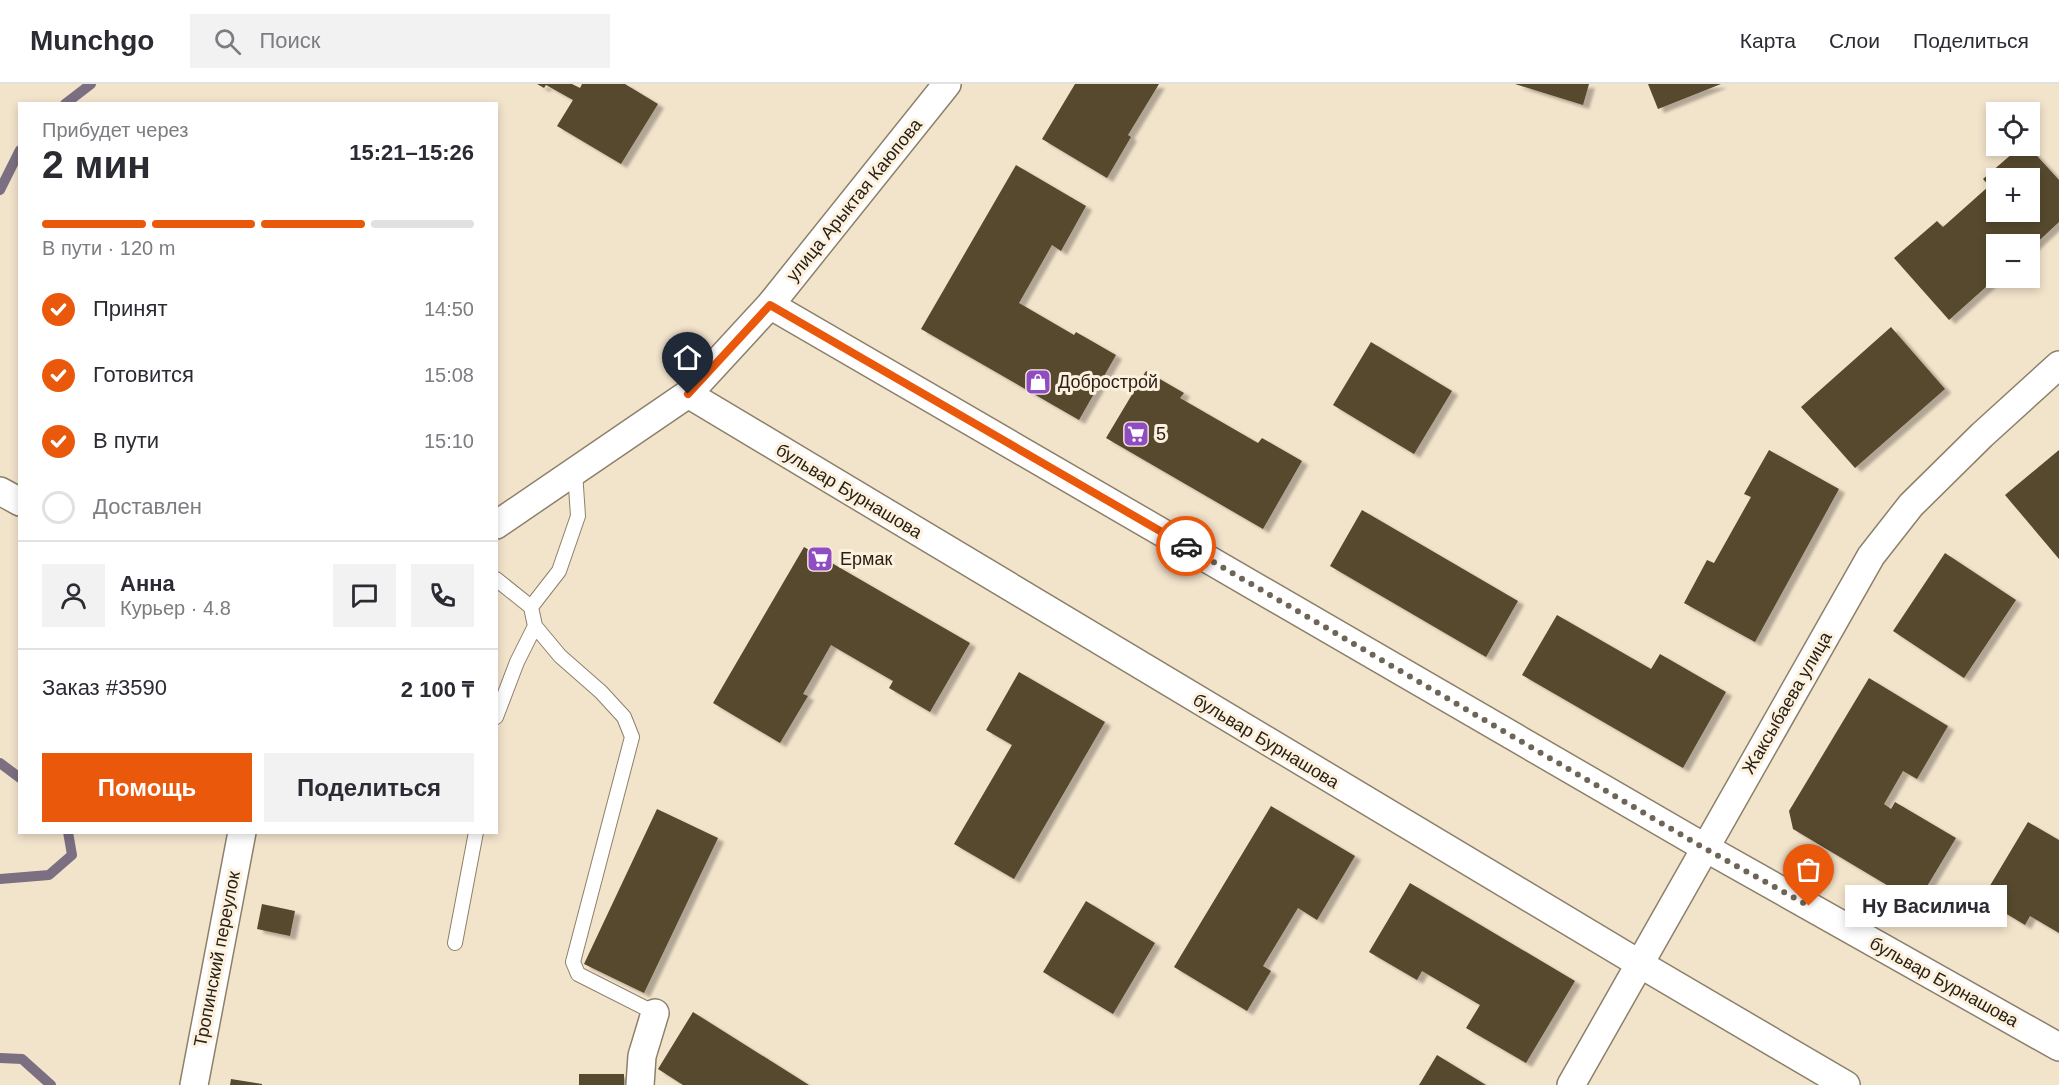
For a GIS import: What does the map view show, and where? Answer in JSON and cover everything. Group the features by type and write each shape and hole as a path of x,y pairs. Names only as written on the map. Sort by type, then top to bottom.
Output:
{"street":[{"name":"улица Арыктая Каюпова","path":"498,524 688,394 770,305 947,84"},
{"name":"бульвар Бурнашова","path":"770,305 1704,848 2059,1047"},
{"name":"Жаксыбаева улица","path":"1571,1085 1871,556 1911,505 1982,435 2059,365"},
{"name":"бульвар Бурнашова","path":"688,394 1846,1085"},
{"path":"0,490 18,501"},
{"name":"Тропинский переулок","path":"194,1085 242,834"},
{"path":"640,1085 642,1056 655,1013"}],"lane":[{"path":"531,607 559,571 578,516 575,472"},
{"path":"498,581 531,607 535,626 560,656 601,692 624,717 632,737 573,962 578,974 655,1013"},
{"path":"498,712 517,662 535,626"},
{"path":"455,943 476,834"}],"building":[{"path":"537,84 572,84 580,88 582,84 625,84 658,104 621,164 557,126 573,100 546,85 544,88"},
{"path":"1075,84 1159,84 1128,135 1131,137 1107,178 1042,139"},
{"path":"1515,84 1589,84 1583,105"},
{"path":"1648,84 1721,84 1658,109"},
{"path":"2009,156 2037,156 2059,180 2059,222 2040,240 2040,234 1986,234 1986,287 1949,320 1894,258 1937,221 1943,227 1986,189 1986,222 2040,222 2040,168 1996,168"},
{"path":"1016,165 1086,206 1061,251 1052,245 1019,303 1074,335 1076,332 1116,355 1079,420 921,329"},
{"path":"1891,327 1945,389 1855,468 1801,407"},
{"path":"1371,342 1452,391 1414,454 1333,405"},
{"path":"1146,371 1184,393 1180,398 1258,443 1262,438 1302,461 1263,529 1106,438"},
{"path":"1769,450 1839,489 1755,642 1684,603 1707,560 1714,563 1751,497 1744,494"},
{"path":"2059,450 2059,559 2005,495"},
{"path":"1362,510 1518,601 1486,657 1330,566"},
{"path":"804,547 970,643 930,712 889,688 893,681 831,645 803,694 808,696 780,743 713,703"},
{"path":"1945,553 2016,600 1964,678 1893,631"},
{"path":"1557,615 1651,669 1660,654 1726,692 1683,768 1522,675"},
{"path":"1019,672 1105,722 1014,879 954,844 1012,745 986,730"},
{"path":"1869,678 1948,726 1917,779 1903,771 1884,804 1891,809 1895,802 1956,838 1917,903 1793,829 1789,811"},
{"path":"1271,806 1355,856 1317,920 1298,908 1263,966 1271,971 1247,1011 1174,967"},
{"path":"657,809 718,838 644,993 584,964"},
{"path":"2028,822 2059,840 2059,933 2030,916 2025,925 1982,899"},
{"path":"1410,883 1575,981 1526,1063 1466,1028 1480,1005 1422,971 1417,980 1369,952"},
{"path":"1086,901 1155,943 1113,1014 1043,972"},
{"path":"262,904 295,911 290,936 257,929"},
{"path":"693,1012 809,1085 683,1085 658,1069"},
{"path":"1437,1055 1486,1085 1419,1085"},
{"path":"579,1074 624,1074 624,1085 579,1085"},
{"path":"231,1079 262,1084 262,1085 230,1085"}],"waterway":[{"path":"68,102 91,84"},
{"path":"0,190 18,154"},
{"path":"0,763 18,776"},
{"path":"0,879 49,875 72,855 68,834"},
{"path":"0,1058 22,1059 51,1085"}],"way so far":[{"path":"1186,546 1704,848 1809,906"}],"place":[{"name":"Добрострой","path":"1038,382"},
{"name":"5","path":"1136,434"},
{"name":"Ермак","path":"820,559"},
{"name":"Ну Василича","path":"1809,906"}],"route":[{"path":"688,394 770,305 1186,546"}]}
